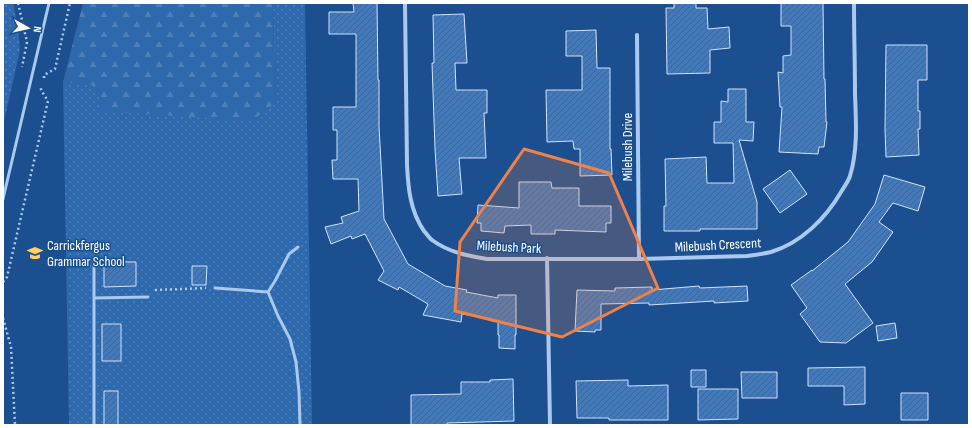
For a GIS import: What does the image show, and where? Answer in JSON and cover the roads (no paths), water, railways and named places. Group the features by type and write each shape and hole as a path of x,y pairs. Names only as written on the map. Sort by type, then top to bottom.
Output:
{"street":[{"name":"Milebush Park","path":"405,3 408,186 418,223 431,240 448,250 468,256 487,259 547,258 550,425"},
{"name":"Milebush Crescent","path":"547,258 639,259 760,255 784,247 818,224 828,212 850,177 855,152 854,3"},
{"name":"Milebush Drive","path":"637,35 639,259"}],"lane":[{"path":"44,3 48,8"},
{"path":"3,199 49,3"},
{"path":"268,292 289,254 298,247"},
{"path":"94,261 94,425"},
{"path":"215,288 268,292"},
{"path":"268,292 278,316 290,338 296,362 300,425"},
{"path":"94,298 148,297"}],"place":[{"name":"Carrickfergus Grammar School","path":"35,253"}]}
